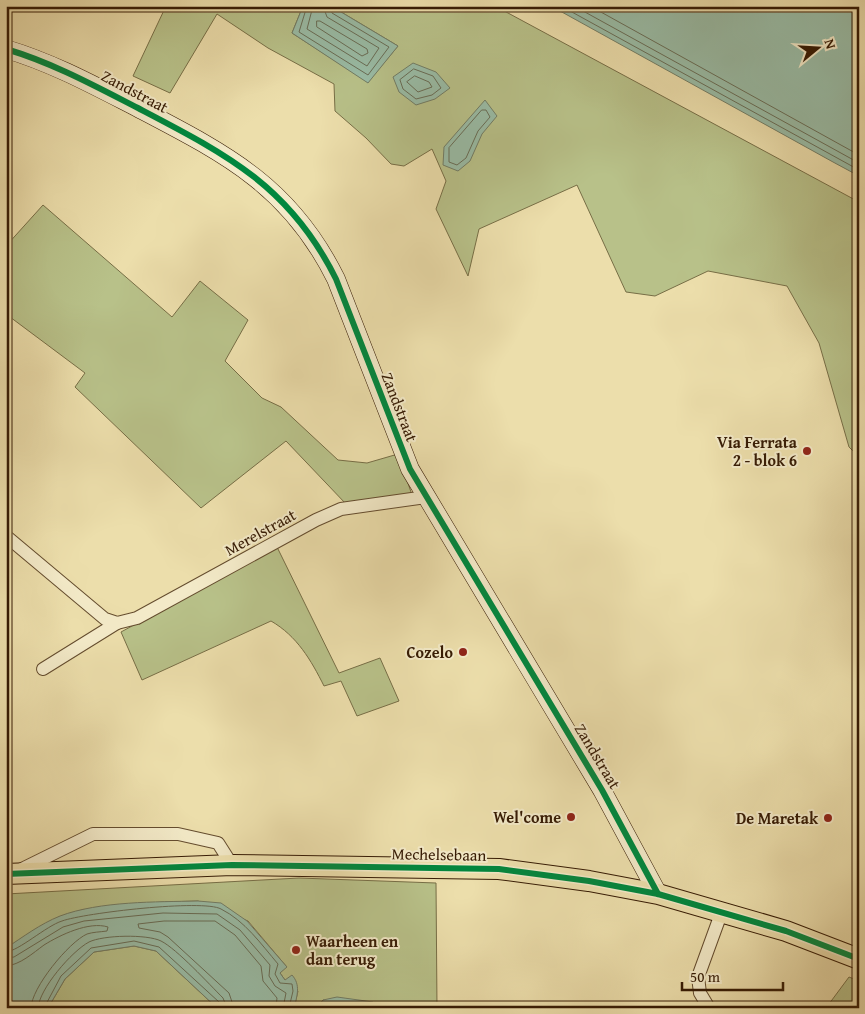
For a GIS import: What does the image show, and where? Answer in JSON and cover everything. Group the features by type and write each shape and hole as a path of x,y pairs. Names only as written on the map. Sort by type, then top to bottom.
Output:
{"main road":[{"name":"Mechelsebaan","path":"10,874 232,865 499,869 589,881 658,894 786,931 859,959"}],"street":[{"name":"Zandstraat","path":"6,49 80,78 218,150 263,182 281,199 312,236 336,279 398,442 426,497 602,790 658,894"},
{"name":"Merelstraat","path":"43,669 118,623 137,618 166,603 316,520 341,509 426,497"},
{"path":"6,536 105,619 118,623"},
{"name":"Mechelsebaan","path":"10,874 93,834 178,834 218,843 232,865"},
{"path":"709,1008 700,993 698,977 722,911"}],"green space":[{"path":"166,6 257,6 263,10 275,6 303,6 292,33 368,82 398,46 331,6 495,6 859,202 859,457 849,447 819,343 787,286 708,271 655,296 626,292 577,185 479,229 468,276 436,209 446,181 432,149 404,166 391,164 366,138 335,111 334,84 268,48 217,14 170,93 133,76"},
{"path":"43,205 172,317 200,281 248,320 225,361 262,398 281,407 338,460 367,463 398,454 412,495 346,504 286,441 201,508 75,387 85,373 6,314 6,246"},
{"path":"277,547 339,673 380,658 399,701 357,716 341,681 324,686 314,667 296,641 271,621 142,680 121,632"},
{"path":"299,878 436,883 437,1008 372,1008 373,1003 323,1000 317,1008 294,1008 298,991 280,973 286,966 248,921 198,901 163,902 82,910 59,917 6,948 6,894"},
{"path":"134,946 156,951 217,1008 48,1008 65,979 94,952"},
{"path":"849,977 859,981 859,1008 826,1008"}],"water":[{"path":"303,6 331,6 398,46 368,83 292,33"},
{"path":"551,6 859,6 859,176 833,162"},
{"path":"413,63 436,72 450,88 435,99 416,105 399,92 393,77"},
{"path":"485,100 497,116 482,134 470,161 458,171 443,165 444,147"},
{"path":"198,901 221,903 247,921 287,967 280,973 285,980 292,975 295,979 298,991 294,1008 217,1008 156,951 134,946 94,952 65,979 48,1008 6,1008 6,948 46,923 60,916 93,907 146,902"},
{"path":"337,997 373,1002 372,1008 317,1008 323,1000"}],"cycle path":[{"path":"6,49 74,75 200,141 253,176 276,196 298,220 318,247 336,279 410,469 602,790 658,894"},
{"path":"6,874 232,865 499,869 589,881 658,894 786,931 859,959"}],"place":[{"name":"Via Ferrata 2 - blok 6","path":"807,451"},
{"name":"Cozelo","path":"463,652"},
{"name":"Wel'come","path":"571,817"},
{"name":"De Maretak","path":"828,818"},
{"name":"Waarheen en dan terug","path":"296,950"}]}
